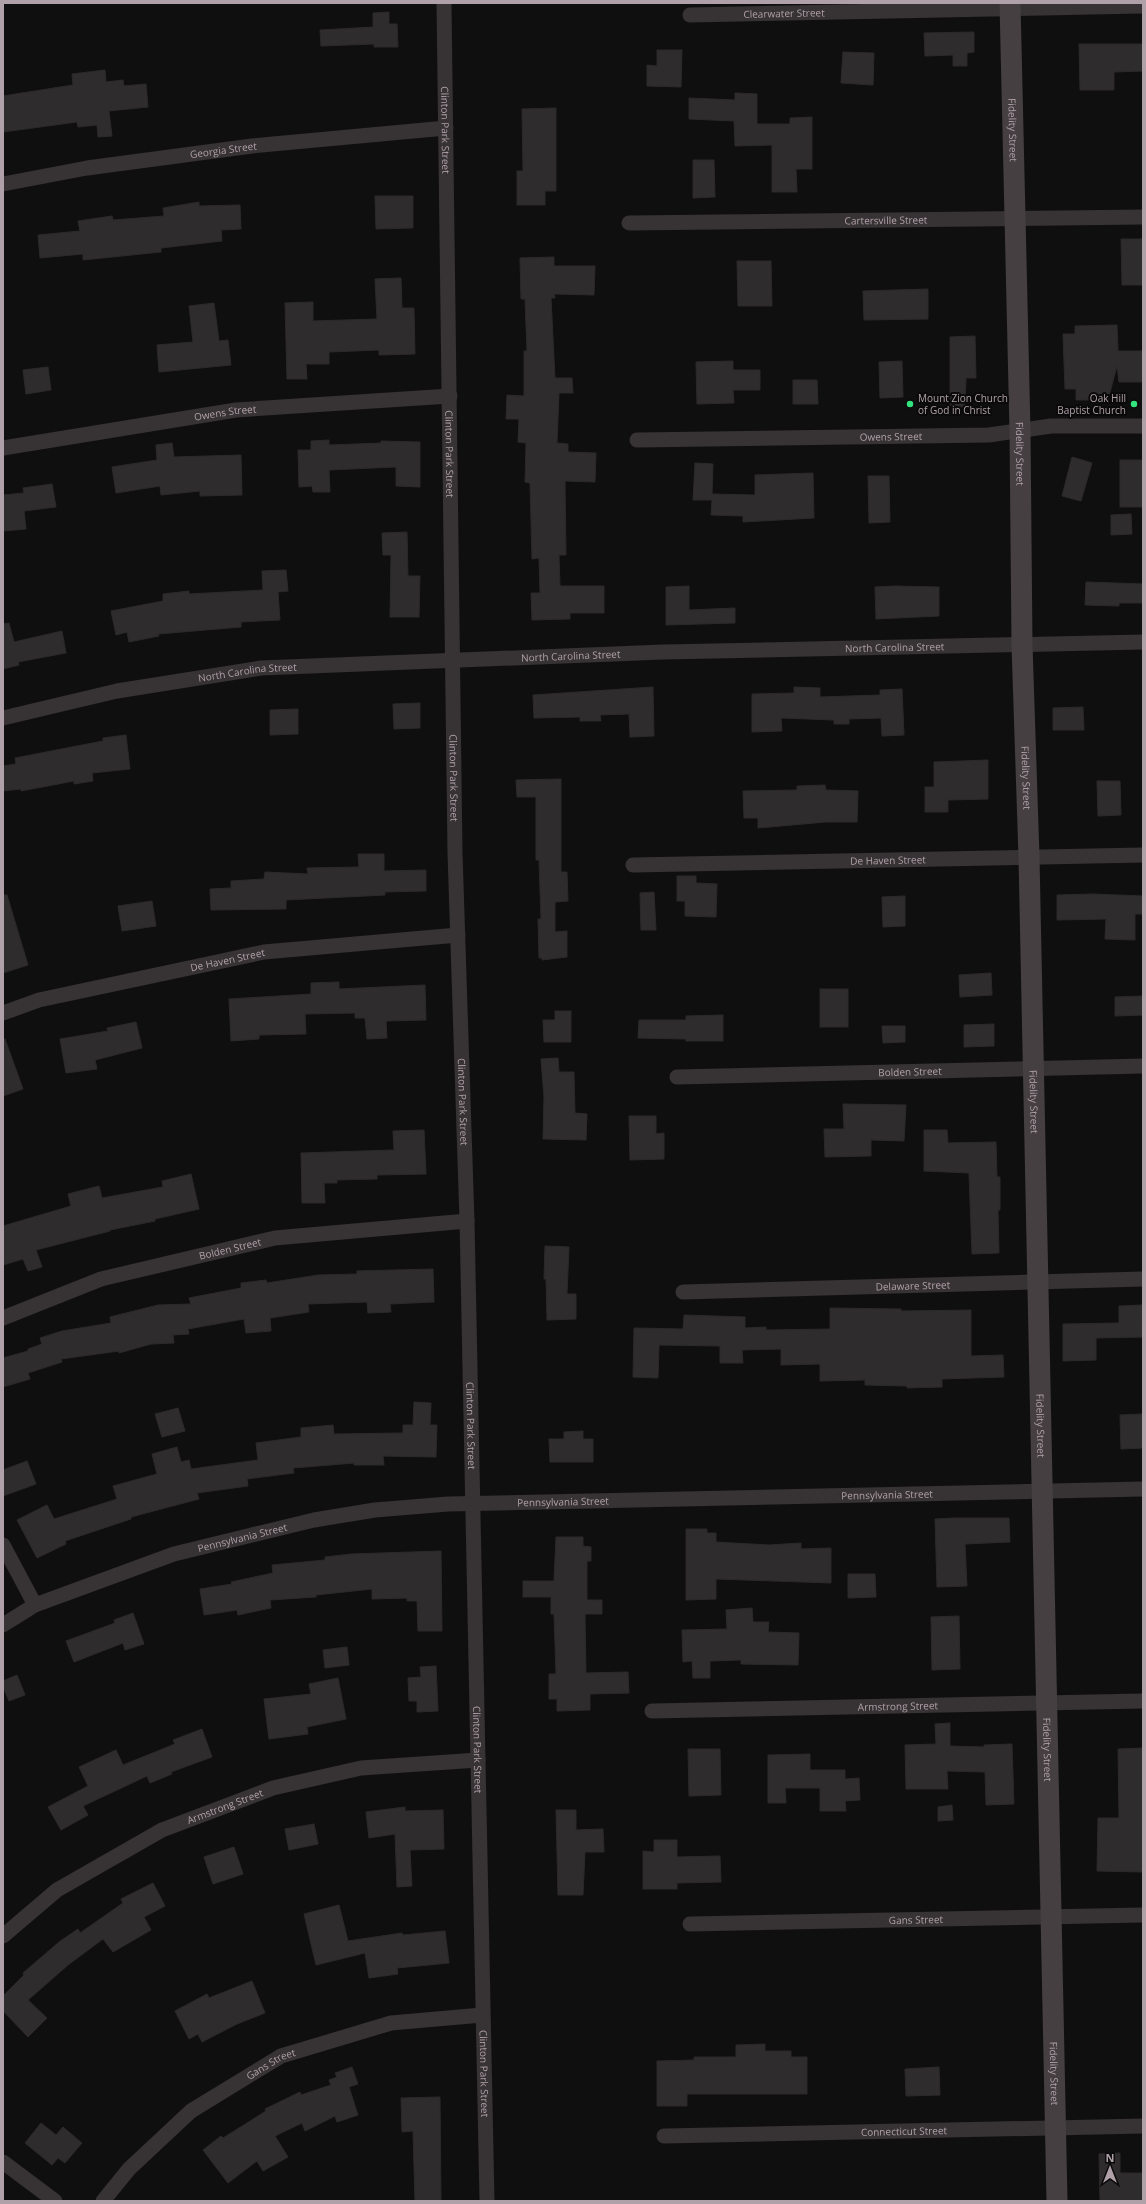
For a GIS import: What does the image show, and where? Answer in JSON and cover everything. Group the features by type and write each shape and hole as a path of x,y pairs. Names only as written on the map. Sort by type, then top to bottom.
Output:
{"main road":[{"name":"Fidelity Street","path":"1010,6 1020,431 1022,645 1034,1069 1041,1490 1052,1917 1057,2201"}],"street":[{"name":"Clinton Park Street","path":"444,3 458,935 467,1222 487,2201"},
{"name":"Clearwater Street","path":"690,15 1010,6 1143,6"},
{"name":"Georgia Street","path":"3,184 87,168 252,146 446,128"},
{"name":"Cartersville Street","path":"629,223 1014,220 1143,217"},
{"name":"Owens Street","path":"3,448 236,410 450,396"},
{"name":"Owens Street","path":"638,440 989,435 1051,426 1143,426"},
{"name":"North Carolina Street","path":"3,718 117,691 261,668 663,652 1143,642"},
{"name":"De Haven Street","path":"633,865 1143,855"},
{"name":"De Haven Street","path":"3,1013 39,1000 264,952 458,935"},
{"name":"Bolden Street","path":"677,1077 1143,1066"},
{"name":"Bolden Street","path":"3,1318 101,1279 275,1238 467,1222"},
{"name":"Delaware Street","path":"683,1292 1143,1279"},
{"name":"Pennsylvania Street","path":"3,1625 34,1605 174,1554 314,1520 375,1510 473,1504 1041,1490 1143,1489"},
{"path":"3,1544 34,1605"},
{"name":"Armstrong Street","path":"652,1712 1143,1701"},
{"name":"Armstrong Street","path":"3,1936 57,1890 162,1830 273,1788 361,1768 478,1760"},
{"name":"Gans Street","path":"690,1924 1143,1915"},
{"name":"Gans Street","path":"103,2201 129,2169 191,2111 281,2056 390,2024 482,2015"},
{"name":"Connecticut Street","path":"664,2136 1143,2126"},
{"path":"3,2162 55,2201"}],"building":[{"path":"389,12 389,24 397,24 398,47 374,47 374,44 321,46 320,30 373,27 373,13"},
{"path":"974,32 974,52 967,53 967,66 953,66 953,55 925,56 924,33"},
{"path":"1079,44 1143,44 1143,71 1114,72 1114,90 1080,90"},
{"path":"657,50 682,50 681,87 647,86 647,65 657,66"},
{"path":"843,52 874,53 873,85 841,83"},
{"path":"105,70 106,82 123,80 124,86 146,84 148,107 109,111 112,136 98,137 97,125 78,127 77,122 3,132 3,96 73,85 72,74"},
{"path":"735,93 757,94 757,124 790,124 790,118 812,117 812,169 796,169 797,192 772,192 772,145 735,146 734,121 689,119 689,98 735,100"},
{"path":"556,108 556,191 545,191 545,205 517,205 517,171 523,171 522,109"},
{"path":"693,160 714,160 715,197 693,198"},
{"path":"375,196 413,196 413,228 376,229"},
{"path":"199,202 199,206 240,205 241,229 221,230 222,241 161,248 161,252 83,260 83,254 40,258 38,235 80,231 78,221 112,216 113,220 164,216 163,208"},
{"path":"1121,239 1143,239 1143,285 1122,285"},
{"path":"554,257 554,266 595,266 594,295 554,294 555,298 551,298 555,378 572,378 573,393 559,393 557,443 568,444 568,452 596,453 595,482 565,481 566,555 559,555 560,586 604,586 604,613 570,613 570,619 532,620 531,593 540,593 539,558 532,559 530,483 525,482 526,443 518,442 519,419 506,419 507,395 524,396 524,351 527,351 525,299 521,299 520,258"},
{"path":"737,261 771,261 772,306 738,306"},
{"path":"401,278 402,308 414,308 415,354 379,355 379,350 329,352 329,364 306,364 307,379 287,379 285,303 313,302 313,321 377,319 375,279"},
{"path":"928,289 928,319 864,320 863,291"},
{"path":"214,303 219,341 228,340 231,365 159,372 157,345 193,342 189,306"},
{"path":"1117,325 1118,351 1143,351 1143,382 1119,382 1117,366 1108,400 1076,400 1076,389 1065,389 1063,334 1075,334 1075,326"},
{"path":"975,336 976,378 966,378 965,407 950,406 950,337"},
{"path":"733,361 733,370 760,370 760,390 733,390 734,403 697,404 696,362"},
{"path":"902,361 903,397 880,398 879,362"},
{"path":"48,367 51,390 26,394 23,370"},
{"path":"793,380 817,380 818,404 793,404"},
{"path":"329,440 329,445 381,443 381,441 420,442 420,487 396,486 396,467 329,470 330,492 313,492 312,486 299,487 298,450 311,450 311,441"},
{"path":"172,443 174,457 241,455 242,495 200,496 200,491 161,495 160,486 116,493 112,467 157,460 156,445"},
{"path":"1072,457 1092,463 1081,501 1062,496"},
{"path":"1120,460 1143,460 1143,507 1120,507"},
{"path":"695,463 713,464 712,494 755,495 755,475 813,473 814,518 743,522 743,516 711,515 712,500 693,500"},
{"path":"868,476 889,476 890,522 869,523"},
{"path":"52,484 56,507 24,511 26,529 3,531 3,495 24,493 23,488"},
{"path":"1131,514 1132,534 1111,535 1111,515"},
{"path":"407,532 408,576 420,576 419,617 390,617 391,555 383,555 382,533"},
{"path":"286,570 288,591 278,592 280,620 241,622 241,627 158,634 159,636 129,642 127,632 116,635 111,611 163,601 163,594 189,591 189,594 263,590 262,571"},
{"path":"1086,582 1143,584 1143,603 1119,603 1119,606 1085,605"},
{"path":"689,586 689,610 735,608 735,623 666,625 666,587"},
{"path":"875,587 939,587 939,616 876,619"},
{"path":"9,623 14,642 62,631 66,653 18,662 19,665 3,669 3,624"},
{"path":"653,687 654,736 630,737 629,714 600,715 601,721 580,721 580,717 534,718 533,695"},
{"path":"794,687 820,688 820,697 880,695 880,690 902,689 904,735 882,736 881,718 849,719 849,724 834,724 834,720 781,718 782,731 752,732 752,694 794,693"},
{"path":"420,703 420,728 394,729 393,704"},
{"path":"1083,707 1084,730 1053,730 1053,708"},
{"path":"298,709 298,734 270,735 270,710"},
{"path":"126,735 130,769 92,773 93,781 74,784 74,781 21,791 21,789 3,791 3,766 16,764 15,758 103,741 103,738"},
{"path":"988,760 988,799 948,800 948,812 925,812 925,787 934,787 934,762"},
{"path":"561,779 561,872 567,872 568,901 555,902 555,932 567,931 567,957 542,960 542,958 539,958 538,919 541,919 539,860 536,860 536,797 517,797 516,780"},
{"path":"1097,781 1120,781 1121,815 1098,816"},
{"path":"825,785 826,790 858,791 857,822 826,822 758,828 758,818 744,818 743,791 797,790 797,786"},
{"path":"358,854 384,854 384,871 426,870 426,891 385,892 385,895 286,900 286,909 211,910 210,889 231,888 231,881 264,879 265,872 308,874 307,868 359,867"},
{"path":"677,876 696,876 696,883 717,884 716,917 685,916 685,901 677,901"},
{"path":"654,892 656,930 641,930 640,893"},
{"path":"1092,894 1143,896 1143,914 1135,914 1135,940 1105,939 1106,919 1057,920 1057,895"},
{"path":"3,895 7,895 28,965 3,973"},
{"path":"905,896 905,926 883,927 882,897"},
{"path":"152,901 156,926 122,931 118,906"},
{"path":"991,973 992,995 960,997 959,975"},
{"path":"339,982 339,989 425,985 426,1020 386,1021 387,1038 367,1039 365,1018 355,1018 355,1013 305,1014 306,1034 259,1035 259,1039 231,1041 229,999 311,994 311,983"},
{"path":"820,989 848,989 848,1027 820,1027"},
{"path":"1143,996 1143,1015 1115,1016 1115,997"},
{"path":"555,1011 571,1011 571,1042 544,1042 543,1020 555,1020"},
{"path":"723,1015 723,1041 686,1041 686,1039 638,1038 639,1020 686,1020 686,1016"},
{"path":"136,1022 142,1048 95,1060 97,1069 66,1073 60,1039 108,1031 107,1028"},
{"path":"994,1024 994,1046 964,1047 964,1025"},
{"path":"882,1026 905,1026 905,1042 883,1043"},
{"path":"3,1039 5,1039 23,1089 3,1096"},
{"path":"558,1058 559,1072 574,1072 575,1113 587,1114 586,1140 543,1139 544,1097 541,1059"},
{"path":"843,1104 906,1105 904,1141 871,1140 871,1156 825,1157 824,1129 844,1129"},
{"path":"629,1116 656,1116 656,1134 664,1133 664,1159 630,1160"},
{"path":"424,1130 426,1174 377,1175 377,1179 337,1180 337,1183 324,1183 325,1203 302,1203 301,1153 394,1150 393,1131"},
{"path":"924,1130 947,1130 948,1143 996,1142 997,1177 1000,1177 1000,1210 998,1210 999,1253 972,1254 969,1173 924,1171"},
{"path":"191,1174 199,1209 155,1219 155,1221 110,1230 36,1250 42,1267 28,1271 23,1259 3,1265 3,1226 71,1206 68,1194 99,1186 102,1198 163,1187 162,1181"},
{"path":"545,1246 569,1247 567,1294 576,1294 576,1319 547,1320 546,1279 544,1279"},
{"path":"433,1269 434,1302 390,1304 391,1312 368,1313 367,1302 308,1304 309,1312 270,1318 271,1331 246,1333 244,1319 188,1329 189,1334 173,1335 174,1343 151,1344 119,1353 119,1351 61,1359 62,1362 28,1373 30,1379 3,1387 3,1358 28,1351 28,1349 42,1344 40,1338 62,1331 111,1323 110,1317 158,1305 191,1304 189,1298 241,1288 241,1283 266,1280 267,1283 318,1275 357,1274 357,1271"},
{"path":"1142,1305 1143,1337 1096,1338 1096,1360 1063,1361 1063,1324 1119,1323 1119,1306"},
{"path":"830,1308 901,1309 901,1311 971,1310 971,1356 1003,1355 1004,1377 942,1379 942,1387 907,1388 907,1386 865,1385 865,1380 820,1381 820,1364 781,1365 781,1349 742,1350 743,1363 720,1363 720,1346 659,1345 658,1378 633,1377 634,1328 683,1329 684,1315 745,1317 745,1328 766,1327 766,1330 830,1329"},
{"path":"414,1402 431,1403 430,1425 437,1425 436,1457 383,1456 384,1465 354,1465 354,1463 293,1468 294,1473 247,1479 248,1486 197,1493 199,1499 131,1517 131,1519 65,1541 66,1544 37,1558 17,1520 47,1505 54,1519 117,1499 113,1486 157,1474 152,1454 177,1447 181,1462 189,1460 191,1469 258,1460 256,1443 301,1437 301,1428 333,1425 334,1434 403,1433 403,1425 413,1425"},
{"path":"178,1408 185,1431 162,1437 155,1414"},
{"path":"1143,1414 1143,1448 1121,1449 1120,1415"},
{"path":"583,1431 583,1439 593,1439 593,1462 550,1462 549,1439 564,1439 564,1432"},
{"path":"27,1461 36,1484 3,1496 3,1470"},
{"path":"1009,1518 1010,1542 965,1544 967,1586 937,1587 935,1519"},
{"path":"686,1529 707,1529 707,1533 716,1533 716,1542 769,1545 801,1543 801,1549 831,1548 831,1583 716,1579 716,1599 686,1600"},
{"path":"556,1537 583,1537 583,1546 591,1547 591,1561 587,1561 587,1600 602,1600 602,1614 585,1614 586,1673 628,1672 629,1693 590,1694 590,1710 557,1711 557,1699 549,1699 549,1674 556,1674 554,1614 551,1614 551,1597 523,1597 523,1581 554,1581"},
{"path":"441,1551 442,1631 418,1631 417,1601 407,1601 407,1598 372,1599 372,1589 316,1595 316,1597 270,1600 271,1608 238,1615 237,1610 204,1615 200,1589 232,1584 231,1582 273,1573 272,1565 325,1560 325,1557 351,1554"},
{"path":"848,1574 875,1574 876,1597 848,1598"},
{"path":"752,1608 753,1622 769,1622 768,1632 799,1633 798,1665 741,1664 741,1660 710,1661 710,1678 693,1678 692,1661 683,1662 682,1630 727,1629 726,1610"},
{"path":"133,1613 144,1644 125,1650 123,1643 74,1662 66,1641 115,1623 114,1620"},
{"path":"959,1616 960,1669 932,1670 931,1617"},
{"path":"347,1647 349,1665 325,1668 323,1650"},
{"path":"436,1666 438,1711 417,1712 417,1701 409,1701 408,1678 421,1677 420,1667"},
{"path":"17,1675 25,1695 9,1701 3,1687 3,1681"},
{"path":"338,1678 346,1719 307,1727 308,1734 269,1739 264,1699 311,1694 309,1684"},
{"path":"950,1723 950,1746 984,1747 984,1745 1012,1744 1014,1804 986,1805 985,1772 947,1771 948,1789 906,1789 905,1745 936,1744 935,1724"},
{"path":"202,1729 212,1757 171,1772 172,1774 150,1783 147,1776 83,1806 88,1815 61,1830 48,1807 88,1786 79,1767 116,1750 123,1765 175,1744 173,1740"},
{"path":"1143,1748 1143,1872 1097,1871 1098,1818 1119,1818 1118,1749"},
{"path":"688,1749 720,1749 721,1795 689,1796"},
{"path":"810,1754 810,1770 845,1770 845,1779 859,1778 860,1800 845,1801 846,1811 820,1811 820,1788 785,1788 786,1803 768,1803 768,1755"},
{"path":"952,1805 953,1820 938,1821 938,1807"},
{"path":"405,1807 405,1811 443,1810 444,1849 410,1850 412,1886 397,1887 395,1834 369,1838 366,1812"},
{"path":"556,1810 576,1810 576,1830 603,1829 604,1852 585,1852 583,1895 558,1895"},
{"path":"314,1824 318,1844 289,1850 285,1829"},
{"path":"654,1840 677,1840 677,1857 720,1856 721,1882 677,1883 677,1889 643,1889 643,1851 654,1852"},
{"path":"234,1847 243,1874 213,1884 204,1857"},
{"path":"153,1883 165,1906 144,1917 151,1930 113,1952 103,1939 68,1965 28,2000 47,2018 28,2037 3,2011 3,1996 24,1975 23,1973 59,1942 78,1929 80,1933 123,1903 121,1899"},
{"path":"339,1905 348,1941 402,1933 403,1935 445,1931 449,1963 397,1968 398,1974 369,1978 365,1953 316,1965 304,1914"},
{"path":"252,1981 265,2013 237,2024 202,2042 198,2034 189,2039 175,2011 207,1994 209,1998"},
{"path":"765,2044 765,2051 791,2051 791,2057 807,2057 807,2094 687,2094 687,2106 657,2106 657,2061 694,2060 694,2057 736,2057 736,2045"},
{"path":"352,2067 358,2084 349,2087 358,2115 337,2122 335,2116 305,2131 302,2123 275,2136 288,2157 263,2171 257,2161 228,2183 203,2150 221,2136 223,2138 266,2111 265,2109 300,2092 301,2095 331,2085 329,2080 337,2077 335,2073"},
{"path":"939,2067 940,2095 906,2096 905,2069"},
{"path":"440,2097 441,2201 415,2201 413,2131 402,2132 401,2098"},
{"path":"41,2123 56,2135 63,2127 82,2143 65,2163 58,2158 52,2165 25,2143"},
{"path":"1120,2153 1120,2173 1143,2173 1143,2201 1100,2201 1099,2154"}],"place":[{"name":"Mount Zion Church of God in Christ","path":"910,404"},
{"name":"Oak Hill Baptist Church","path":"1134,404"}]}
